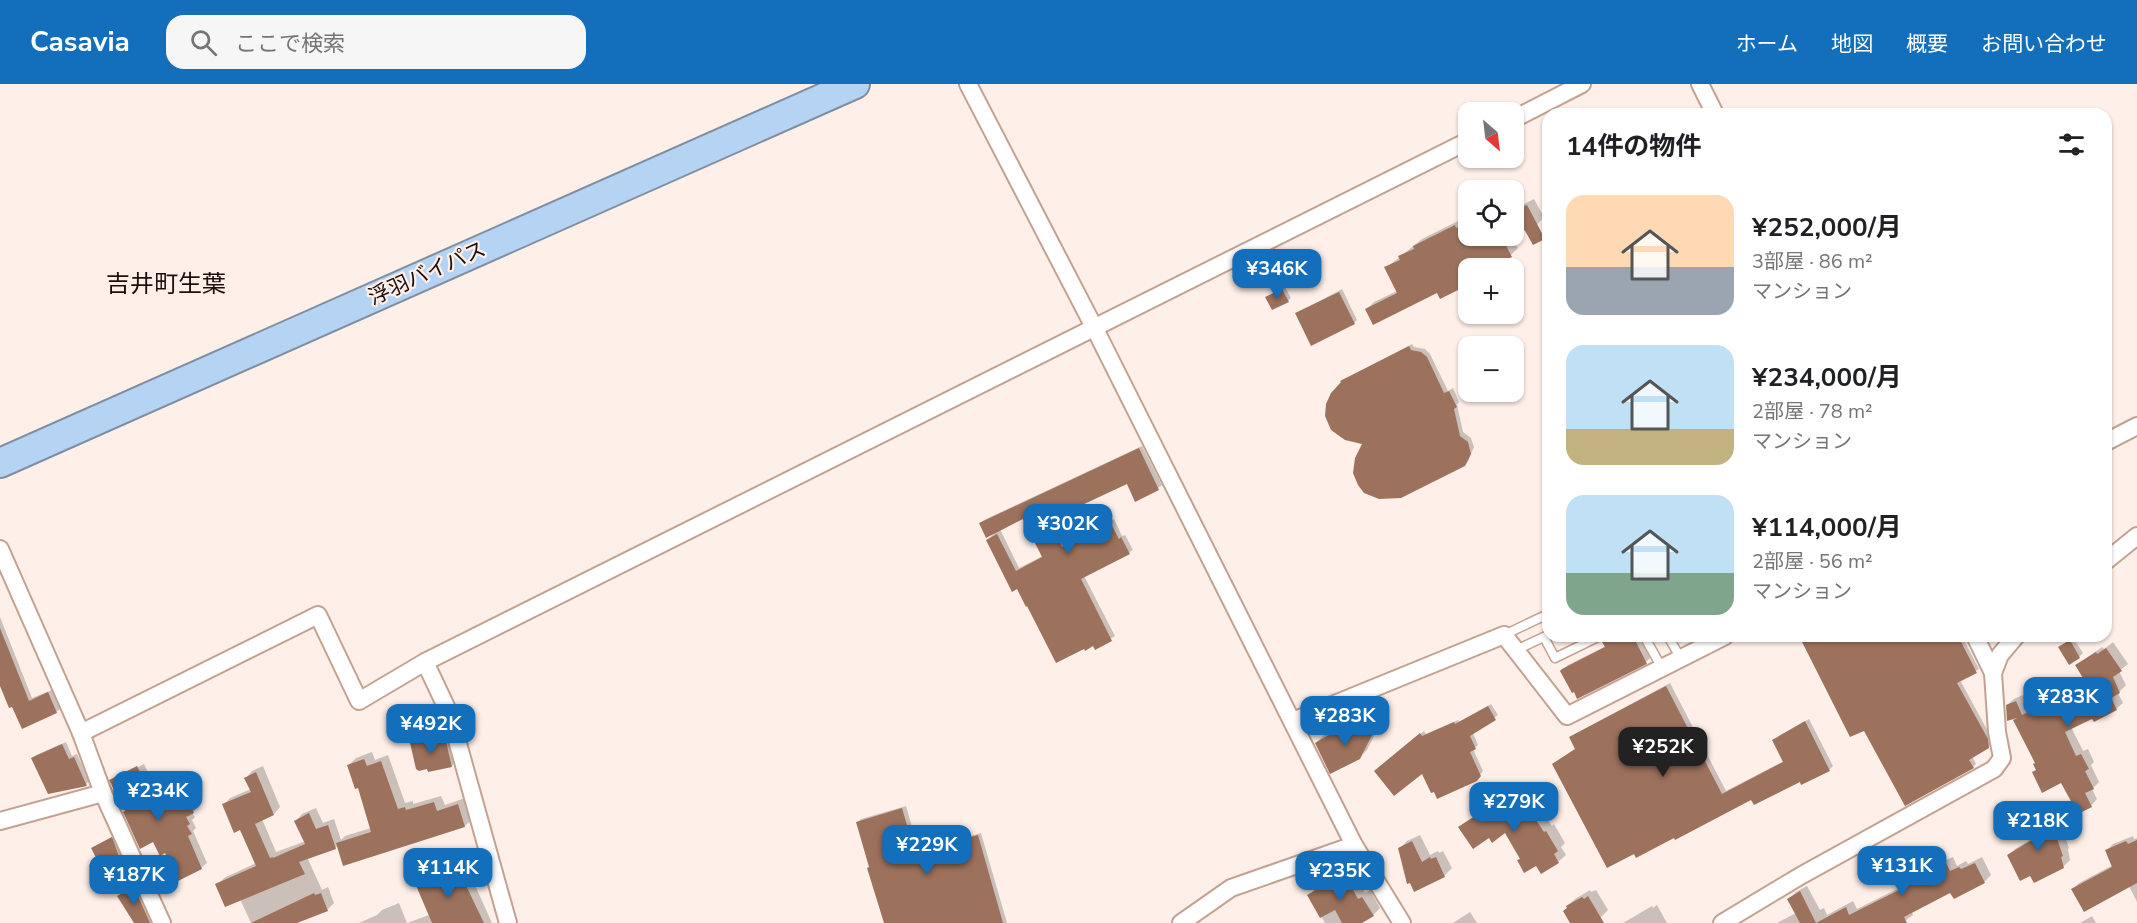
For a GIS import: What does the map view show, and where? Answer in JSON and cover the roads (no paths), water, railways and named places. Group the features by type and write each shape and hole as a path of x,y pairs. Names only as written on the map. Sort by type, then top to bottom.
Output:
{"highway":[{"name":"浮羽バイパス","path":"0,463 855,84"}],"street":[{"path":"968,84 1095,329 1354,845 1402,923"},
{"path":"1524,114 1582,84"},
{"path":"1700,84 1712,108"},
{"path":"81,733 318,615 359,700 425,662 1458,146"},
{"path":"2112,439 2137,426"},
{"path":"2112,556 2137,536"},
{"path":"0,549 81,733 103,793 162,923"},
{"path":"1293,721 1504,634 1567,716 1714,642"},
{"path":"1722,923 1802,875 1994,769 2001,758 1993,674 1978,642"},
{"path":"1993,674 2000,656 2011,642"},
{"path":"425,662 450,715 508,923"},
{"path":"0,821 103,793"},
{"path":"1181,923 1232,888 1354,845"}],"lane":[{"path":"1504,634 1542,617"},
{"path":"1516,650 1542,638"},
{"path":"1548,642 1555,658 1588,642"},
{"path":"1647,642 1662,668"},
{"path":"1671,642 1681,659"}],"district":[{"name":"吉井町生葉","path":"166,284"}]}
